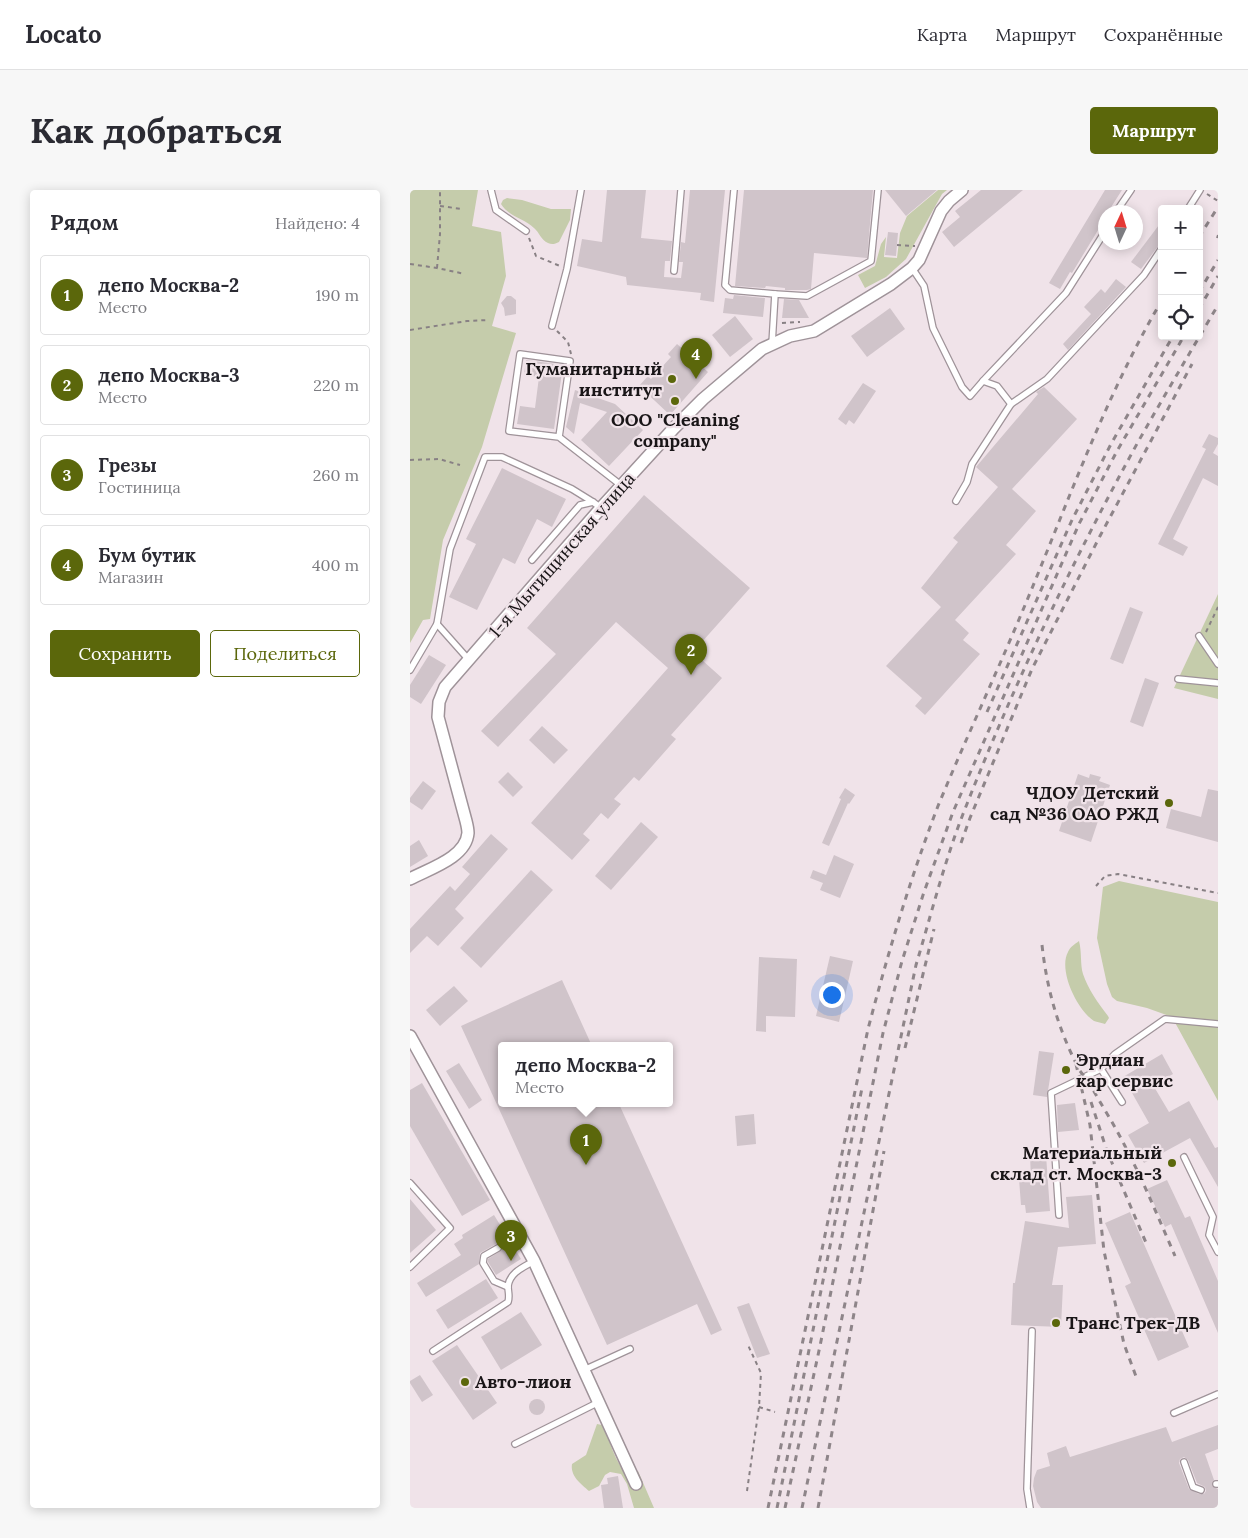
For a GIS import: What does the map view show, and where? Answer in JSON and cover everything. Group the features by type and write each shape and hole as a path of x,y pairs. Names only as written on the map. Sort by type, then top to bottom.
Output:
{"street":[{"name":"1-я Мытищинская улица","path":"410,879 446,861 457,853 464,844 468,833 438,717 439,702 445,687 597,505 622,486 703,399 762,349 790,336 814,331 891,284 912,268 919,260 941,211 962,190"},
{"path":"410,1036 534,1261 636,1484"}],"lane":[{"path":"491,190 496,210 526,231"},
{"path":"552,326 567,269 581,190"},
{"path":"674,271 682,190"},
{"path":"734,190 725,286 730,290 807,296 871,261 878,190"},
{"path":"1120,205 1130,190"},
{"path":"1191,205 1200,190"},
{"path":"912,268 924,286 933,328 962,387 970,396 1066,293 1098,243"},
{"path":"956,501 967,482 972,464 1011,404 1047,379 1144,275 1161,250"},
{"path":"772,344 775,294"},
{"path":"559,437 570,361 520,354 509,431 559,437 622,486"},
{"path":"983,381 997,386 1011,404"},
{"path":"410,670 437,624 450,549 485,457 502,457 572,489 597,505"},
{"path":"532,560 580,505 597,505"},
{"path":"437,624 469,660"},
{"path":"1200,638 1218,664"},
{"path":"1178,679 1218,683"},
{"path":"1059,1215 1051,1093 1101,1069 1115,1054 1165,1019 1218,1024"},
{"path":"1101,1069 1122,1102"},
{"path":"1184,1157 1216,1215 1209,1235 1218,1252"},
{"path":"410,1183 450,1228 410,1267"},
{"path":"498,1248 484,1256 483,1263 494,1281 508,1287"},
{"path":"433,1351 502,1308 508,1302 510,1296 508,1287 510,1279 515,1272 534,1261"},
{"path":"1030,1508 1027,1489 1032,1332"},
{"path":"584,1370 630,1349"},
{"path":"1174,1413 1218,1394"},
{"path":"515,1444 599,1402"},
{"path":"1184,1462 1193,1487 1201,1490"}],"path":[{"path":"436,268 440,234 440,190"},
{"path":"1206,194 1218,201"},
{"path":"440,206 462,209"},
{"path":"526,231 536,256 567,269"},
{"path":"897,245 918,247"},
{"path":"410,264 465,274"},
{"path":"410,330 467,321 488,320"},
{"path":"552,326 568,342 571,352 570,361"},
{"path":"410,460 440,459 460,465"},
{"path":"1200,638 1218,607"},
{"path":"1096,886 1105,876 1118,874 1218,893"},
{"path":"747,1343 761,1373 759,1407 747,1491"},
{"path":"759,1407 775,1412"}],"green space":[{"path":"410,190 478,190 472,226 501,232 506,276 492,326 516,333 482,447 443,540 430,619 423,620 410,643"},
{"path":"938,190 947,190 942,194 906,259 886,277 865,288 858,275 875,266 881,244 886,237 884,257 897,258 900,233 907,216"},
{"path":"507,198 522,200 551,209 571,209 570,220 559,242 549,244 530,225 508,212 501,204"},
{"path":"1218,594 1218,699 1174,688"},
{"path":"1119,881 1218,902 1218,1101 1172,1017 1147,1008 1117,1001 1112,997 1107,984 1097,938 1103,887"},
{"path":"1079,941 1083,974 1090,990 1109,1018 1105,1024 1094,1021 1081,1008 1067,979 1065,969 1068,952"},
{"path":"597,1424 602,1425 618,1463 622,1468 627,1473 638,1471 654,1508 634,1508 627,1484 621,1474 610,1472 605,1475 599,1486 589,1491 574,1476 572,1464 586,1455"}],"building":[{"path":"607,190 646,190 641,238 672,241 670,261 665,261 664,277 681,278 683,262 679,262 681,242 685,243 690,190 725,190 714,302 700,300 701,293 627,285 626,277 577,266 582,239 602,242"},
{"path":"744,190 873,190 867,258 814,253 811,289 807,290 785,290 785,288 766,286 765,288 735,286"},
{"path":"885,190 937,190 906,216"},
{"path":"981,190 1023,190 954,247 942,232 960,217 955,211"},
{"path":"1105,190 1122,190 1112,205 1098,205 1098,230 1060,289 1049,283"},
{"path":"1158,226 1158,246 1141,269 1131,262 1140,250 1143,250 1143,246"},
{"path":"888,232 898,233 896,256 885,255"},
{"path":"1116,279 1126,287 1068,350 1063,344 1091,314 1084,307 1101,289 1105,293"},
{"path":"734,295 765,298 763,317 723,313 725,298 733,299"},
{"path":"507,296 511,296 516,300 516,314 505,316 501,303"},
{"path":"784,299 799,300 809,318 782,318"},
{"path":"890,308 905,329 867,357 851,336"},
{"path":"735,316 753,339 730,357 712,335"},
{"path":"677,344 708,372 670,415 639,386 648,376 651,379 671,357 668,354"},
{"path":"526,360 563,365 554,429 517,424 520,406 535,408 539,377 524,375"},
{"path":"863,383 876,391 854,424 849,420 846,425 838,419"},
{"path":"1044,387 1077,419 1012,489 1036,511 1006,545 1016,554 955,620 969,633 963,640 980,654 925,715 915,706 922,698 886,666 941,607 921,588 958,542 953,538 998,487 976,467 1038,394 1036,392"},
{"path":"575,390 615,404 643,430 609,466 581,440 607,412 580,403 574,434 566,427"},
{"path":"1209,434 1218,438 1218,444 1213,453 1218,456 1218,486 1203,478 1173,539 1188,547 1183,556 1158,544 1206,449 1202,447"},
{"path":"502,468 566,499 552,527 537,519 515,564 503,558 477,610 449,597 476,544 466,539"},
{"path":"644,495 750,588 693,652 722,678 671,735 676,739 639,781 634,777 614,799 621,804 608,819 601,813 583,834 590,840 572,860 531,823 668,668 616,622 498,747 481,731 556,654 527,628"},
{"path":"1130,607 1143,612 1123,664 1110,659"},
{"path":"429,655 446,665 421,704 410,697 410,685"},
{"path":"1145,678 1159,683 1143,727 1130,722"},
{"path":"542,726 568,750 554,764 529,740"},
{"path":"508,772 523,787 513,797 498,782"},
{"path":"1078,774 1089,778 1090,774 1101,777 1099,781 1110,785 1091,842 1059,831"},
{"path":"423,781 436,791 422,810 410,802 410,798"},
{"path":"845,788 855,795 848,803 829,846 822,843 841,799 839,798"},
{"path":"1208,789 1218,791 1218,842 1166,828 1171,809 1201,817"},
{"path":"641,822 658,837 611,890 595,876"},
{"path":"491,834 508,849 455,909 464,918 438,946 427,936 410,953 410,929 450,886 455,891 470,874 462,867"},
{"path":"419,840 428,856 410,867 410,846"},
{"path":"834,855 854,864 840,898 820,890 823,883 810,878 813,870 826,875"},
{"path":"531,870 553,890 481,968 460,948"},
{"path":"830,956 853,961 839,1022 816,1016"},
{"path":"759,957 797,959 795,1017 766,1016 766,1032 756,1031"},
{"path":"562,980 590,1042 498,1042 498,1107 461,1026"},
{"path":"454,986 468,1001 440,1026 426,1010"},
{"path":"1039,1051 1054,1053 1047,1097 1033,1095"},
{"path":"1162,1054 1173,1074 1153,1085 1169,1112 1189,1101 1215,1148 1218,1147 1218,1187 1190,1138 1144,1163 1128,1135 1149,1123 1123,1077"},
{"path":"459,1063 482,1100 469,1109 446,1071"},
{"path":"422,1083 490,1200 462,1216 410,1126 410,1090"},
{"path":"1075,1103 1079,1130 1058,1132 1057,1105"},
{"path":"498,1107 620,1107 722,1330 711,1335 697,1304 607,1345"},
{"path":"754,1114 756,1144 737,1146 735,1116"},
{"path":"1046,1155 1050,1211 1026,1213 1025,1205 1021,1205 1019,1179 1031,1178 1030,1156"},
{"path":"1167,1180 1185,1218 1190,1216 1218,1281 1218,1333 1171,1224 1165,1227 1147,1189"},
{"path":"1092,1195 1096,1244 1058,1247 1052,1285 1063,1285 1061,1327 1011,1325 1013,1283 1015,1283 1025,1221 1069,1228 1066,1197"},
{"path":"410,1199 436,1230 410,1253"},
{"path":"1130,1212 1189,1347 1158,1361 1125,1286 1131,1283 1105,1223"},
{"path":"494,1215 521,1259 496,1275 488,1259 502,1250 501,1244 496,1244 480,1253 479,1264 426,1297 417,1283 461,1255 454,1244 463,1238 462,1235"},
{"path":"486,1279 498,1298 448,1329 436,1310"},
{"path":"749,1303 770,1354 757,1358 737,1307"},
{"path":"521,1312 542,1345 501,1370 481,1337"},
{"name":"Авто-лион","path":"457,1345 497,1403 473,1420 432,1361"},
{"path":"420,1375 433,1395 422,1402 410,1383 410,1381"},
{"path":"534,1399 540,1399 545,1404 543,1413 534,1415 529,1410 529,1404"},
{"path":"1218,1425 1218,1449 1205,1454 1214,1480 1212,1486 1218,1489 1218,1508 1041,1508 1037,1502 1033,1486 1034,1478 1037,1470 1050,1466 1047,1453 1066,1446 1070,1457 1166,1427 1172,1442","holes":["1184,1457 1188,1460 1197,1483 1205,1487 1206,1491 1204,1494 1199,1494 1189,1489 1179,1463 1180,1459"]},
{"path":"618,1476 623,1508 604,1508 601,1485 608,1484 607,1478"}],"railway":[{"path":"1203,231 1218,207"},
{"path":"1203,285 1218,260"},
{"path":"1203,302 1218,276"},
{"path":"802,1508 916,965 956,833 982,766 1044,625 1138,442 1218,305"},
{"path":"768,1508 868,1029 909,889 938,806 1020,617 1103,416 1121,377 1158,307"},
{"path":"987,712 1072,520 1111,444 1171,340"},
{"path":"785,1508 820,1346 883,1033 902,961 924,892 953,812 1079,524 1117,451 1182,340"},
{"path":"961,843 1032,669 1100,536 1192,364"},
{"path":"905,1048 934,929"},
{"path":"1042,945 1054,1009 1079,1069"},
{"path":"1076,1064 1090,1125 1104,1251 1124,1344 1137,1379"},
{"path":"1080,1071 1114,1125 1142,1180 1175,1256"},
{"path":"777,1508 862,1088"},
{"path":"1091,1102 1107,1151 1147,1245"},
{"path":"818,1508 884,1151"}],"place":[{"name":"Гуманитарный институт","path":"672,379"},
{"name":"Бум бутик","path":"696,379"},
{"name":"ООО \"Cleaning company\"","path":"675,401"},
{"name":"депо Москва-3","path":"691,675"},
{"name":"ЧДОУ Детский сад №36 ОАО РЖД","path":"1169,803"},
{"name":"Эрдиан кар сервис","path":"1066,1070"},
{"name":"Материальный склад ст. Москва-3","path":"1172,1163"},
{"name":"депо Москва-2","path":"586,1165"},
{"name":"Грезы","path":"511,1261"},
{"name":"Транс Трек-ДВ","path":"1056,1323"},
{"name":"Авто-лион","path":"465,1382"}]}
